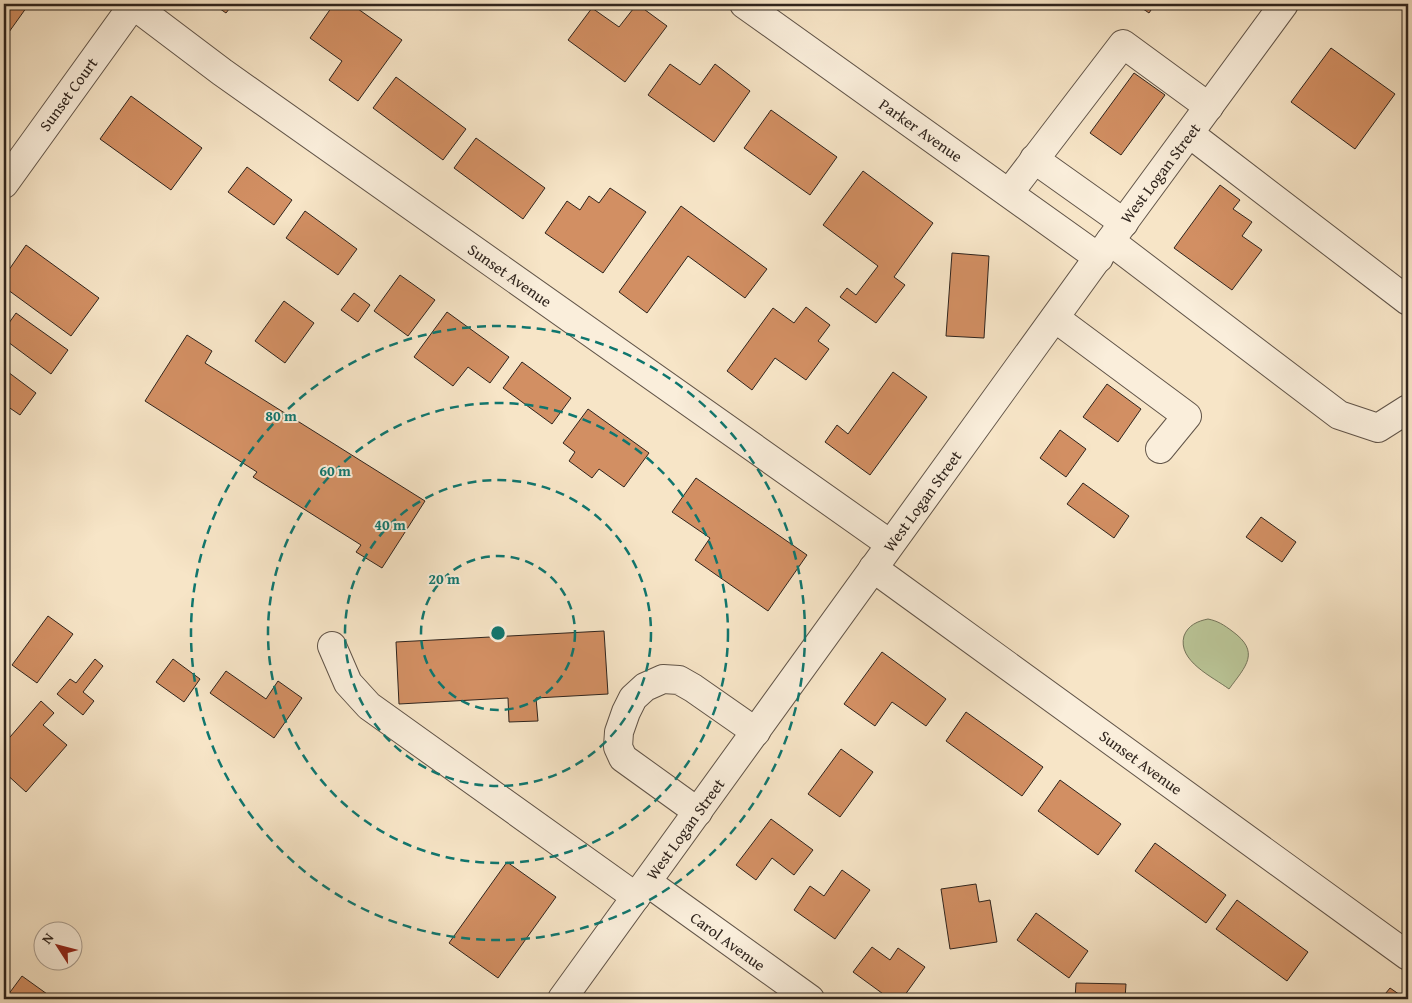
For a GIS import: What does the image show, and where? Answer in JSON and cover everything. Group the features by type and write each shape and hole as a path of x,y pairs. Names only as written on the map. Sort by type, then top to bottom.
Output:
{"street":[{"name":"Sunset Court","path":"4,184 132,4"},
{"name":"Sunset Avenue","path":"132,4 222,72 890,544"},
{"name":"Parker Avenue","path":"744,4 1009,193 1111,240"},
{"name":"West Logan Street","path":"562,999 890,544 1284,4"},
{"path":"1009,193 1123,44 1209,107"},
{"path":"1190,134 1408,301"},
{"path":"1034,159 1111,240 1340,414 1378,428 1408,409"},
{"path":"1055,318 1187,416 1160,449"},
{"name":"Sunset Avenue","path":"873,568 1408,956"},
{"name":"Carol Avenue","path":"332,646 348,683 369,706 810,999"},
{"path":"698,812 623,758 618,747 619,732 633,698 645,687 663,679 679,680 756,732"}],"green space":[{"path":"1208,619 1232,631 1246,646 1248,659 1241,673 1229,689 1206,674 1191,661 1183,645 1184,636 1188,629 1197,622"}],"building":[{"path":"4,4 29,4 4,39"},
{"path":"213,4 233,4 226,13"},
{"path":"334,4 351,4 402,40 358,101 329,80 342,61 310,38"},
{"path":"637,4 667,26 625,82 568,40 592,8 619,27"},
{"path":"1136,4 1155,4 1149,13"},
{"path":"1331,48 1395,94 1355,149 1291,102"},
{"path":"670,64 700,85 715,64 750,91 714,142 648,95"},
{"path":"1134,73 1165,95 1121,155 1090,133"},
{"path":"396,77 466,129 443,160 373,108"},
{"path":"131,96 202,148 171,190 100,139"},
{"path":"771,110 837,157 810,195 744,148"},
{"path":"476,138 545,188 523,219 454,168"},
{"path":"247,167 292,200 274,225 228,192"},
{"path":"863,171 933,223 894,277 905,285 876,323 840,297 847,288 856,295 878,266 823,225"},
{"path":"1220,185 1240,200 1233,209 1252,222 1242,236 1262,250 1232,290 1174,248"},
{"path":"610,188 646,212 603,273 545,233 567,201 580,210 589,196 599,203"},
{"path":"681,206 767,269 745,298 688,256 647,313 619,292"},
{"path":"305,211 357,249 338,275 286,238"},
{"path":"26,245 99,298 71,336 4,287 4,277"},
{"path":"952,253 989,256 984,338 946,336"},
{"path":"400,275 435,300 408,336 374,311"},
{"path":"354,293 370,305 358,322 341,310"},
{"path":"284,301 314,323 285,363 255,341"},
{"path":"806,307 830,325 818,341 829,349 806,380 775,358 752,390 727,371 773,308 794,323"},
{"path":"447,312 509,357 490,383 468,367 453,386 414,357"},
{"path":"16,313 68,350 51,374 4,339 4,330"},
{"path":"187,335 212,351 205,363 425,501 382,568 356,552 361,545 253,477 257,472 145,401"},
{"path":"522,362 571,398 552,424 503,388"},
{"path":"4,369 36,393 20,415 4,404"},
{"path":"893,372 927,397 870,475 825,442 837,425 848,434"},
{"path":"1107,384 1141,409 1118,442 1083,417"},
{"path":"588,409 649,453 624,487 599,469 592,478 569,461 575,452 563,443"},
{"path":"1060,430 1086,449 1066,477 1040,458"},
{"path":"696,478 807,555 768,611 695,560 710,538 672,512"},
{"path":"1083,483 1129,516 1114,538 1067,504"},
{"path":"1261,517 1296,542 1282,562 1246,537"},
{"path":"48,616 73,634 37,683 12,665"},
{"path":"604,631 608,694 536,698 538,721 509,722 508,698 399,704 396,642"},
{"path":"882,652 946,699 926,726 892,702 875,726 844,704"},
{"path":"95,659 103,666 83,692 94,701 83,715 57,694 70,679 76,683"},
{"path":"173,659 200,679 184,702 156,682"},
{"path":"226,671 266,699 278,681 302,698 274,738 210,693"},
{"path":"41,701 54,713 43,725 67,745 26,792 4,772 4,744"},
{"path":"966,712 1043,767 1022,796 946,741"},
{"path":"841,749 873,772 840,817 808,794"},
{"path":"1060,780 1121,824 1098,855 1038,811"},
{"path":"771,819 813,850 794,875 772,858 756,880 736,865"},
{"path":"1155,843 1226,895 1206,923 1135,871"},
{"path":"507,862 556,897 498,978 449,943"},
{"path":"842,870 870,890 835,939 794,910 810,886 824,896"},
{"path":"976,884 979,902 990,900 997,942 950,949 941,889"},
{"path":"1237,900 1308,952 1287,981 1216,929"},
{"path":"1036,913 1088,951 1069,978 1017,940"},
{"path":"872,947 890,960 898,948 925,967 902,999 890,999 853,972"},
{"path":"22,976 54,999 5,999"},
{"path":"1076,983 1126,984 1125,999 1075,999"},
{"path":"1390,988 1406,999 1381,999"}]}
